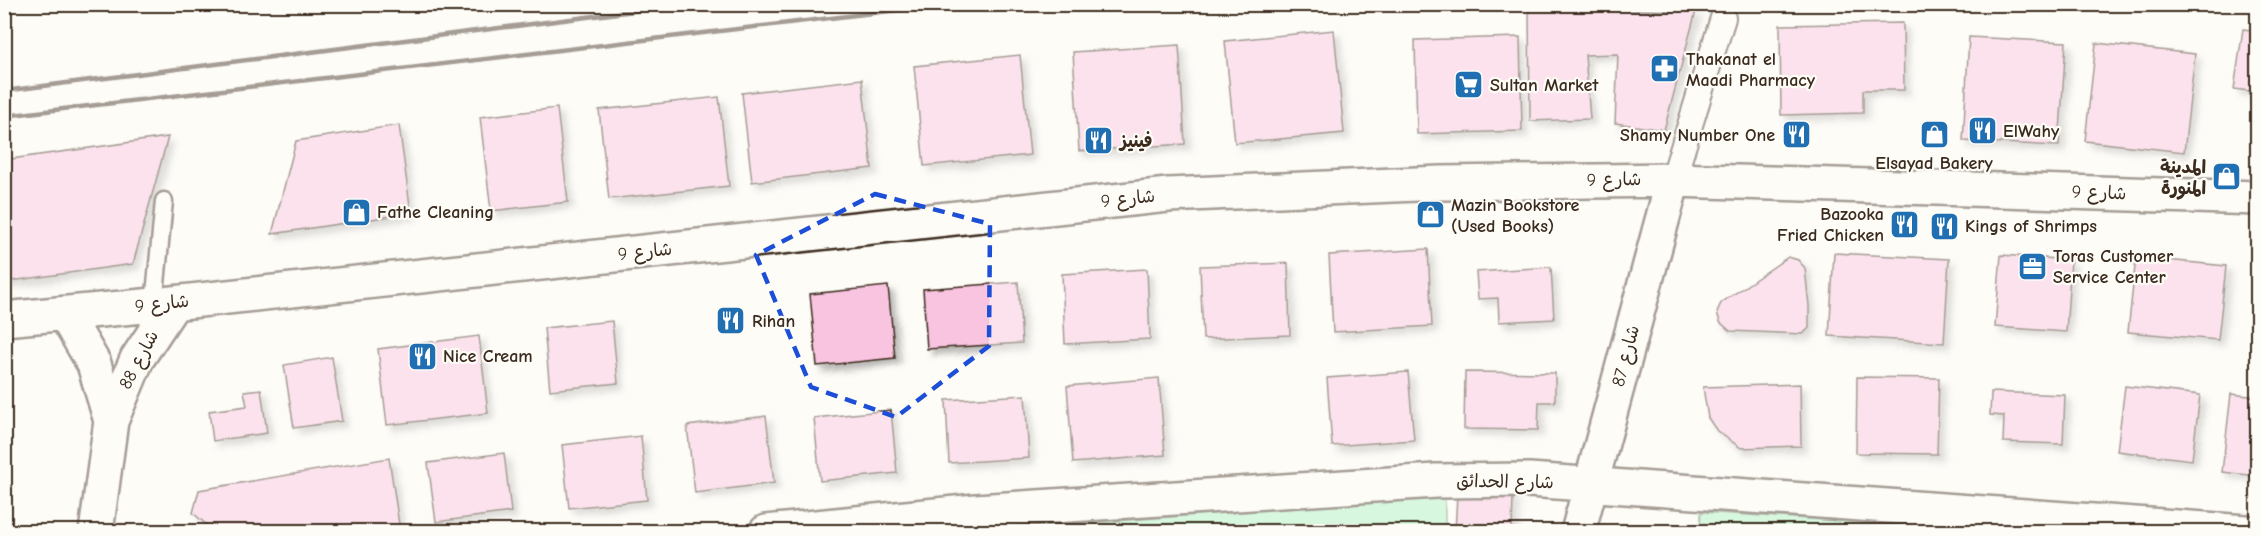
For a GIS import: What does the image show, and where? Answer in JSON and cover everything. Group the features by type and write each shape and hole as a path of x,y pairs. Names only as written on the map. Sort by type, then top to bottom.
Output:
{"street":[{"path":"1673,180 1723,18"},
{"name":"شارع 9","path":"4,319 164,304 1168,195 1440,183 1673,180 2258,198"},
{"name":"شارع 87","path":"1578,531 1673,180"},
{"name":"شارع 88","path":"96,531 111,421 137,359 164,304"},
{"name":"شارع 88","path":"65,314 94,364 111,421"},
{"name":"شارع الحدائق","path":"766,531 976,511 1436,481 1529,480 2246,531"}],"lane":[{"path":"164,201 164,304"}],"highlighted area":[{"path":"875,194 990,224 989,346 896,417 811,387 756,255"}],"green space":[{"path":"1445,497 1445,531 978,531"},
{"path":"1701,512 1990,531 1700,531"}],"building":[{"path":"1529,8 1696,11 1664,130 1615,123 1618,54 1585,55 1590,119 1530,121"},
{"path":"1903,23 1904,90 1863,90 1863,113 1781,115 1780,25"},
{"path":"2243,29 2258,31 2258,92 2234,89"},
{"path":"1334,30 1344,133 1235,143 1225,41"},
{"name":"Sultan Market","path":"1520,37 1522,131 1417,134 1415,40"},
{"path":"1969,37 2066,42 2059,146 1963,141"},
{"path":"2096,43 2195,54 2184,152 2085,141"},
{"path":"1179,45 1185,144 1079,151 1073,52"},
{"path":"1020,55 1030,155 924,166 914,66"},
{"path":"862,79 872,168 752,182 742,93"},
{"path":"719,97 729,186 609,199 599,110"},
{"path":"557,108 568,202 491,211 480,117"},
{"path":"399,125 411,213 272,234 296,141"},
{"path":"168,137 133,264 4,282 4,160"},
{"path":"1428,249 1432,326 1333,332 1329,255"},
{"path":"1834,253 1949,259 1944,343 1829,336"},
{"path":"2001,255 2071,260 2066,332 1995,327"},
{"path":"1788,257 1798,260 1805,268 1809,328 1803,334 1730,331 1720,322 1717,312 1721,303"},
{"path":"2136,257 2226,266 2218,340 2128,332"},
{"path":"1288,263 1290,335 1203,339 1200,266"},
{"path":"1551,267 1554,319 1499,322 1498,298 1478,299 1476,272"},
{"path":"1147,269 1150,339 1065,344 1062,274"},
{"path":"1018,282 1022,343 927,349 923,289"},
{"path":"888,286 895,358 817,366 810,294"},
{"path":"612,321 618,383 550,390 544,328"},
{"path":"479,336 488,413 387,425 378,349"},
{"path":"332,357 342,421 294,428 284,365"},
{"path":"1408,372 1414,440 1332,446 1327,378"},
{"path":"1465,372 1555,373 1555,402 1539,402 1538,430 1464,429"},
{"path":"1857,377 1939,378 1937,454 1856,453"},
{"path":"1159,378 1165,455 1073,463 1067,386"},
{"path":"1800,384 1801,446 1741,448 1717,431 1708,418 1703,387"},
{"path":"2125,386 2200,395 2192,460 2117,451"},
{"path":"261,389 267,433 213,441 209,411 247,406 244,391"},
{"path":"1991,392 2065,395 2063,444 2003,442 2004,416 1990,415"},
{"path":"2231,394 2258,397 2258,476 2222,472"},
{"path":"1025,395 1029,458 949,463 946,400"},
{"path":"891,410 897,473 820,481 814,418"},
{"path":"766,416 774,483 695,493 687,426"},
{"path":"641,436 647,500 569,508 562,445"},
{"path":"504,453 511,512 436,522 428,463"},
{"path":"389,458 400,531 215,532 193,513 199,490"},
{"path":"1457,494 1513,496 1512,532 1455,532"}],"railway":[{"path":"4,91 689,4"},
{"path":"4,116 949,4"},
{"path":"2233,4 2258,7"}],"place":[{"name":"Thakanat el Maadi Pharmacy","path":"1665,69"},
{"name":"Sultan Market","path":"1469,85"},
{"name":"ElWahy","path":"1982,131"},
{"name":"Elsayad Bakery","path":"1934,134"},
{"name":"Shamy Number One","path":"1796,135"},
{"name":"فينيز","path":"1099,141"},
{"name":"المدينة المنورة","path":"2227,177"},
{"name":"Fathe Cleaning","path":"356,212"},
{"name":"Mazin Bookstore (Used Books)","path":"1430,215"},
{"name":"Bazooka Fried Chicken","path":"1905,224"},
{"name":"Kings of Shrimps","path":"1944,226"},
{"name":"Toras Customer Service Center","path":"2032,266"},
{"name":"Rihan","path":"731,321"},
{"name":"Nice Cream","path":"422,356"}]}
